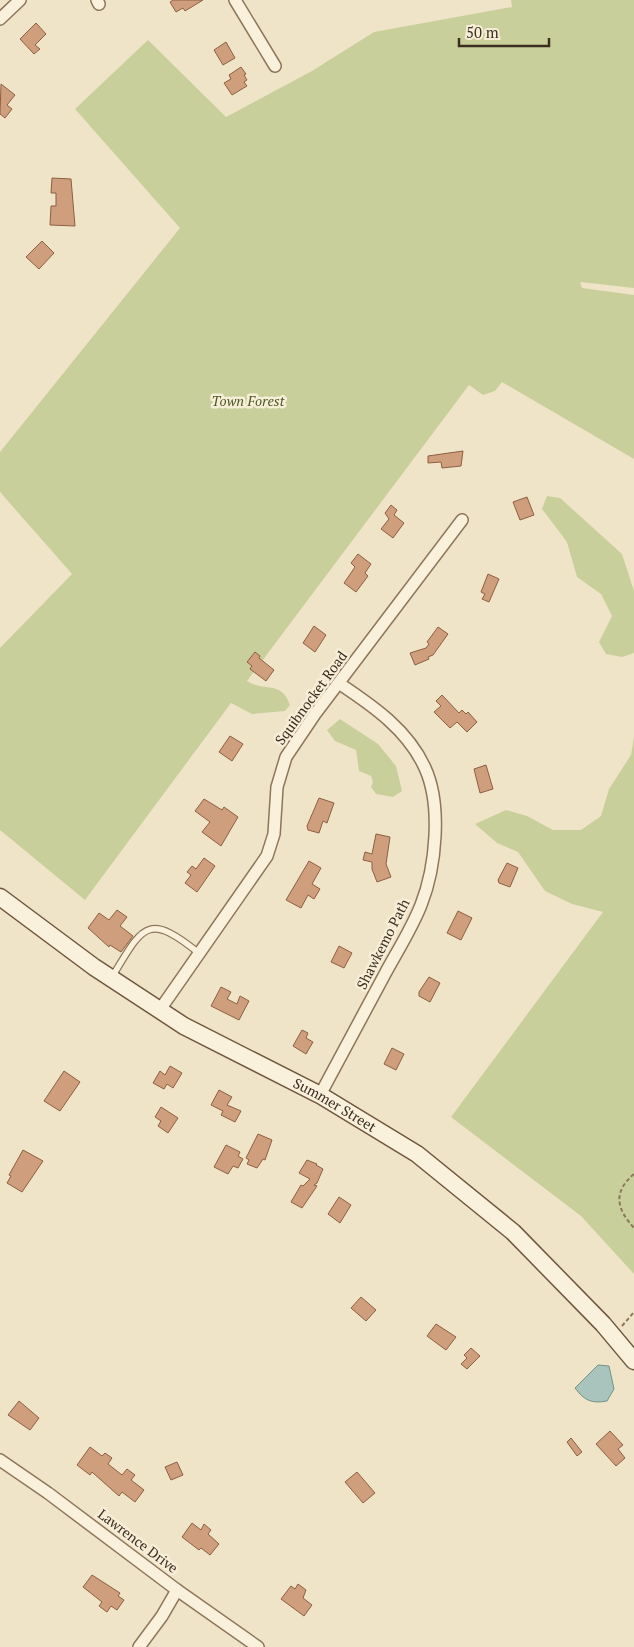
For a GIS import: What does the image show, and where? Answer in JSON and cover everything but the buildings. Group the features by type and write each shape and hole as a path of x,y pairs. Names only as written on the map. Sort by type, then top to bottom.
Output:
{"main road":[{"name":"Summer Street","path":"0,897 159,1011 240,1057 320,1095 417,1154 469,1194 512,1232 613,1335 634,1361"}],"street":[{"path":"0,19 20,0"},
{"path":"234,0 275,66"},
{"name":"Squibnocket Road","path":"159,1011 267,856 274,834 277,787 286,757 315,714 340,684 462,520"},
{"name":"Shawkemo Path","path":"320,1095 422,904 431,866 436,820 433,791 425,768 410,744 392,723 372,706 340,684"},
{"name":"Lawrence Drive","path":"0,1460 94,1526 177,1590 258,1647"},
{"path":"139,1647 162,1616 177,1590"}],"lane":[{"path":"111,978 138,936 148,928 163,928 200,954"}],"path":[{"path":"634,1174 626,1181 619,1192 620,1207 634,1228"},
{"path":"613,1335 634,1312"}],"green space":[{"name":"Town Forest","path":"511,0 634,0 634,288 580,282 582,288 634,295 634,459 502,382 495,391 483,395 469,385 247,681 277,689 287,697 290,705 285,711 252,714 231,703 85,900 0,830 0,648 72,574 0,492 0,452 180,228 75,109 148,40 226,117 312,71 374,32 512,7"},
{"path":"547,496 560,498 622,554 634,591 634,653 622,657 606,654 599,642 612,616 601,594 577,577 567,542 542,509"},
{"path":"340,719 378,744 396,766 402,791 393,797 376,794 371,787 373,782 371,776 359,771 356,750 335,741 327,730"},
{"path":"634,737 634,1274 581,1216 451,1117 603,912 572,904 545,891 518,852 497,843 475,824 506,810 527,816 553,830 581,830 601,816 609,789 631,755"}],"water":[{"path":"598,1365 609,1366 614,1389 607,1401 597,1402 588,1400 575,1388"}]}
